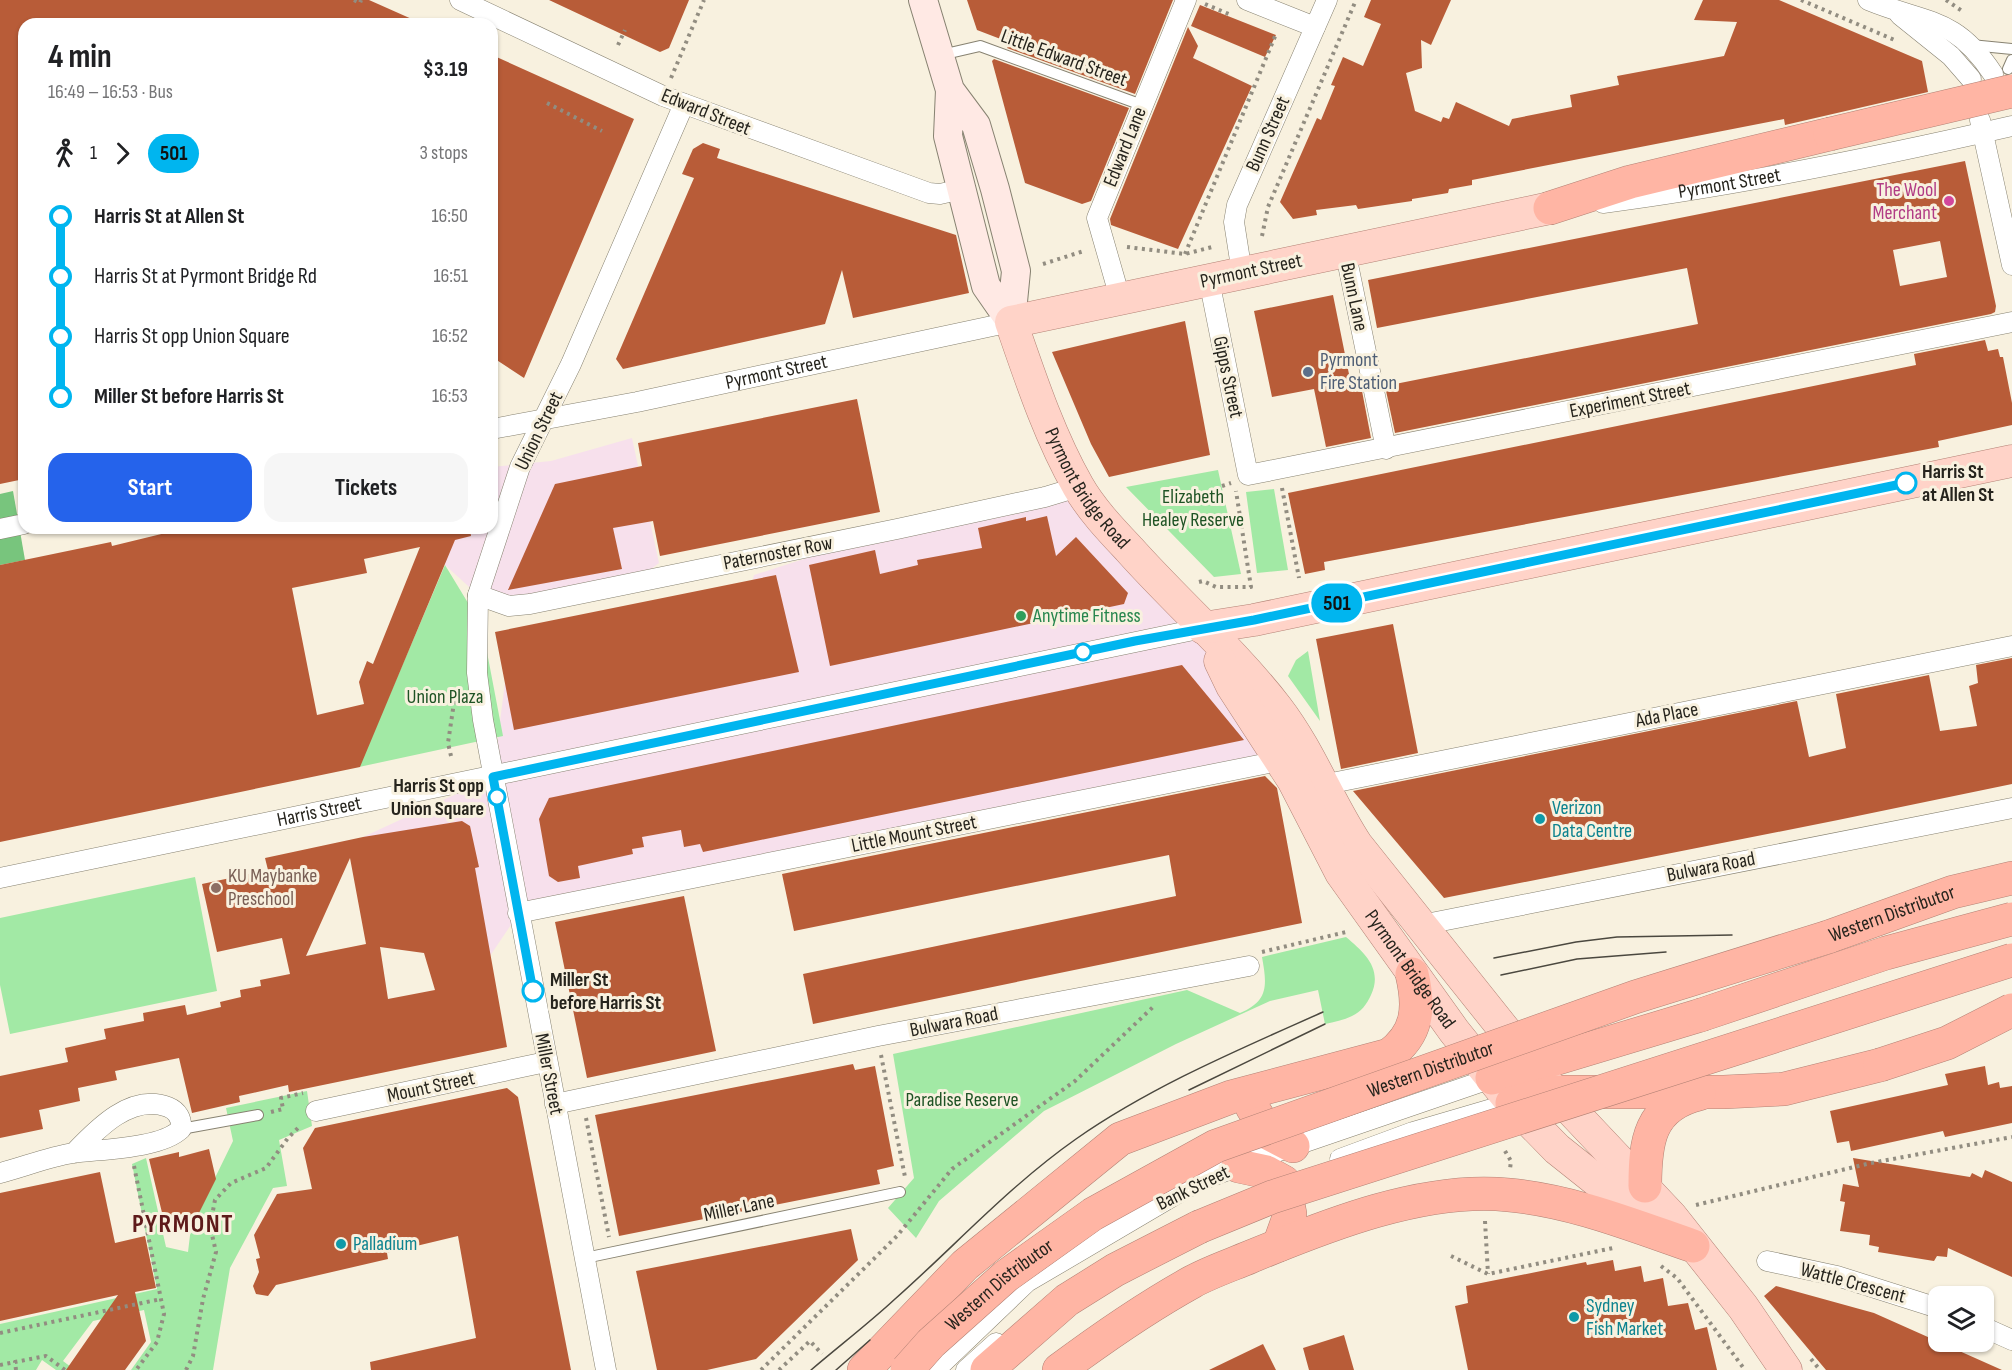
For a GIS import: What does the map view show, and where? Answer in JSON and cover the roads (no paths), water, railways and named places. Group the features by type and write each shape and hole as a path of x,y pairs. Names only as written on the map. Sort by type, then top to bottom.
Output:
{"highway":[{"path":"1550,208 1630,182 1830,134 2006,73"},
{"path":"1953,892 1986,869 2012,855"},
{"name":"Western Distributor","path":"907,1370 931,1342 1005,1275 1094,1214 1216,1146 1635,997 1828,937 1953,892 2012,878"},
{"path":"1502,1090 1533,1066 1701,1015 1886,953 2012,919"},
{"path":"987,1370 1067,1299 1199,1227 1262,1201 2012,960"},
{"path":"864,1370 965,1265 1120,1139 1231,1097 1389,1055 1401,1046 1416,1021 1418,1006 1412,974"},
{"path":"1502,1090 1706,1092 1785,1089 1880,1065 1947,1043 2012,1010"},
{"path":"1645,1186 1649,1135 1665,1110 1683,1098 1706,1092"},
{"path":"1231,1097 1251,1106 1274,1164 1290,1214 1279,1245"},
{"path":"1059,1370 1124,1322 1194,1281 1279,1245 1402,1204 1468,1194 1507,1194 1559,1201 1693,1246"}],"main road":[{"name":"Pyrmont Street","path":"1011,322 1550,208"},
{"name":"Pyrmont Bridge Road","path":"1011,322 1048,423 1078,487 1108,526 1250,675 1295,758 1341,873 1412,974 1502,1090 1557,1149 1586,1173 1693,1246"},
{"name":"Harris Street","path":"1203,628 1254,620 2012,461"},
{"name":"Pyrmont Bridge Road","path":"1295,758 1322,785 1357,845 1533,1066 1554,1092 1645,1186 1743,1307 1786,1370"}],"street":[{"name":"Pyrmont Bridge Road","path":"923,0 950,90 976,125 995,189 1016,271 1011,322"},
{"path":"1247,0 1315,27"},
{"name":"Bunn Street","path":"1242,273 1234,222 1237,205 1327,0"},
{"path":"1868,0 1896,12 1924,18 1950,29 2006,73"},
{"name":"Edward Lane","path":"1120,298 1097,218 1142,105 1192,1"},
{"name":"Edward Street","path":"468,2 684,104 929,193 940,194 962,189"},
{"path":"1896,12 1951,56 1971,79"},
{"path":"1951,56 1971,45"},
{"name":"Pyrmont Bridge Road","path":"950,90 948,136 986,286 1011,322"},
{"name":"Union Street","path":"493,777 477,673 478,595 520,467 546,419 684,104"},
{"path":"1981,126 2012,265"},
{"name":"Pyrmont Street","path":"1550,208 1629,200 1765,177 1981,126 2012,126"},
{"name":"Bunn Lane","path":"1345,250 1386,449"},
{"name":"Gipps Street","path":"1209,280 1242,479"},
{"name":"Pyrmont Street","path":"498,428 1011,322"},
{"name":"Experiment Street","path":"1242,479 2012,322"},
{"name":"Paternoster Row","path":"478,595 509,606 530,604 897,530 1045,497 1078,487"},
{"path":"0,529 18,525"},
{"name":"Harris Street","path":"0,878 1203,628"},
{"name":"Ada Place","path":"1322,785 2012,646"},
{"name":"Little Mount Street","path":"518,913 1295,758"},
{"name":"Miller Street","path":"493,777 606,1370"},
{"name":"Bulwara Road","path":"1421,925 2007,809"},
{"name":"Bulwara Road","path":"555,1104 878,1036 1249,966"},
{"name":"Mount Street","path":"316,1112 546,1062"},
{"name":"Bank Street","path":"935,1370 1027,1282 1197,1182 1413,1132 1502,1090"},
{"name":"Bank Street","path":"966,1370 975,1359 1087,1273 1274,1164 1502,1090"},
{"path":"0,1173 74,1153 89,1153 175,1135 181,1129 177,1112 160,1105 137,1107 118,1114 102,1125 74,1153"},
{"name":"Wattle Crescent","path":"1767,1261 1837,1275 1928,1305"},
{"path":"1994,1332 2012,1340"}],"lane":[{"path":"1971,45 2012,49"},
{"name":"Little Edward Street","path":"939,55 980,46 1142,105"},
{"path":"181,1129 258,1115"},
{"name":"Miller Lane","path":"585,1258 900,1192"}],"tram line":[{"path":"1494,958 1576,942 1617,937 1732,935"},
{"path":"1501,975 1577,959 1666,952"},
{"path":"811,1370 885,1308 1028,1176 1076,1139 1165,1086 1323,1012"},
{"path":"1189,1090 1325,1024"},
{"path":"836,1370 870,1340"}],"place":[{"name":"The Wool Merchant","path":"1949,201"},
{"name":"Pyrmont Fire Station","path":"1308,372"},
{"name":"Harris St at Allen St","path":"1906,483"},
{"name":"Anytime Fitness","path":"1021,616"},
{"name":"Harris St opp Union Square","path":"497,797"},
{"name":"Verizon Data Centre","path":"1540,819"},
{"name":"KU Maybanke Preschool","path":"216,888"},
{"name":"Miller St before Harris St","path":"533,991"},
{"name":"Palladium","path":"341,1244"},
{"name":"Sydney Fish Market","path":"1574,1317"}],"district":[{"name":"PYRMONT","path":"183,1224"}],"park label":[{"name":"Elizabeth Healey Reserve","path":"1193,508"},
{"name":"Union Plaza","path":"445,697"},
{"name":"Paradise Reserve","path":"962,1100"}]}
